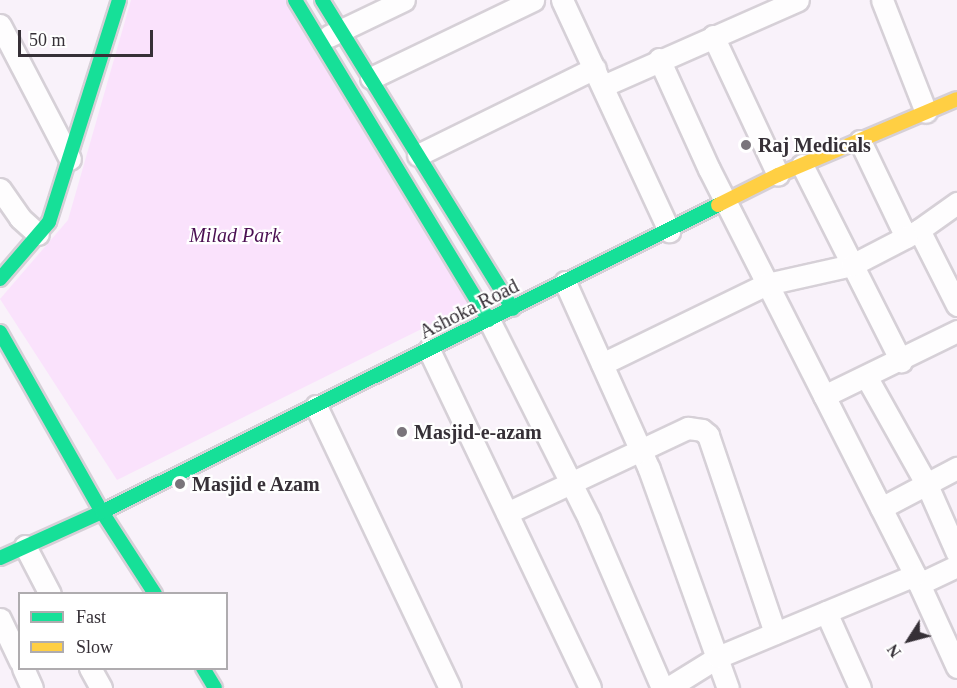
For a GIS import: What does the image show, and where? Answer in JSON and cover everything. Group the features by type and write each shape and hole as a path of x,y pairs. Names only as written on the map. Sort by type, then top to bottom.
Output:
{"street":[{"path":"0,279 49,222 119,0"},
{"path":"295,0 489,321 571,482 662,688"},
{"path":"322,0 513,309"},
{"path":"319,40 404,0"},
{"path":"371,78 533,0"},
{"path":"562,0 669,231"},
{"path":"418,155 599,77 659,59 798,0"},
{"path":"882,0 926,112"},
{"path":"0,26 70,159"},
{"path":"713,36 778,176"},
{"path":"659,59 726,202 917,579 957,667"},
{"name":"Ashoka Road","path":"0,558 102,512 778,176 957,99"},
{"path":"860,141 912,233 957,305"},
{"path":"802,165 901,361"},
{"path":"0,189 20,218 38,234"},
{"path":"602,364 767,284 852,265 912,233 957,203"},
{"path":"565,282 640,449 728,688"},
{"path":"824,396 867,378 957,331"},
{"path":"0,332 102,512 154,592"},
{"path":"429,350 590,688"},
{"path":"867,378 927,485 957,553"},
{"path":"316,406 450,688"},
{"path":"507,513 640,449 688,428 696,427 708,435 776,633"},
{"path":"881,508 957,468"},
{"path":"25,546 49,592"},
{"path":"668,688 718,657 826,612 957,566"},
{"path":"826,612 860,688"},
{"path":"0,619 18,657"},
{"path":"23,670 32,688"},
{"path":"91,670 100,688"},
{"path":"203,670 215,688"}],"green space":[{"name":"Milad Park","path":"131,0 286,0 472,304 117,480 0,299 68,220"}],"traffic: fast":[{"path":"0,279 49,222 119,0"},
{"path":"295,0 489,320"},
{"path":"322,0 513,309"},
{"path":"0,558 102,512 718,205"},
{"path":"0,332 102,512 154,592"},
{"path":"204,670 215,688"}],"traffic: slow":[{"path":"718,205 778,175 957,99"}],"place":[{"name":"Raj Medicals","path":"746,145"},
{"name":"Masjid-e-azam","path":"402,432"},
{"name":"Masjid e Azam","path":"180,484"}]}
